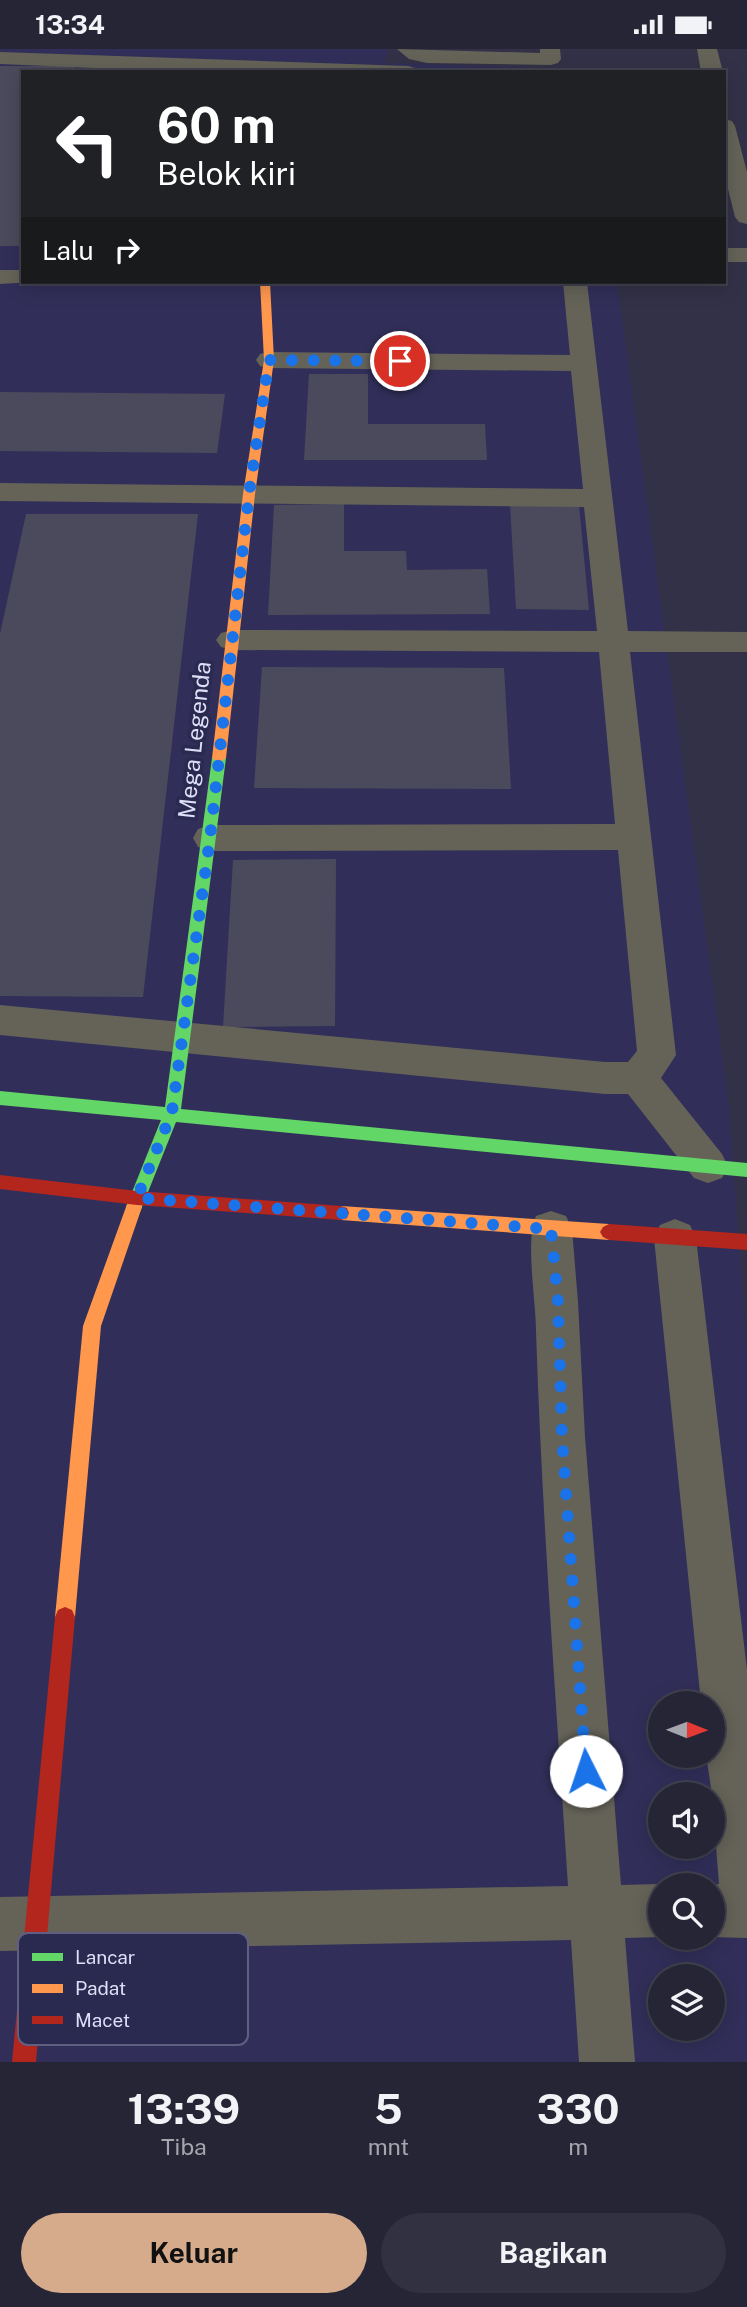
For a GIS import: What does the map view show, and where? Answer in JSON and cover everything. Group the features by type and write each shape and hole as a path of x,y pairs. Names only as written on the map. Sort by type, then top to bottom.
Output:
{"street":[{"path":"407,49 416,55 427,57 551,59 550,49"},
{"path":"707,49 712,70"},
{"path":"0,58 103,68 294,70"},
{"path":"726,133 747,217"},
{"path":"726,255 747,255"},
{"path":"0,277 21,277"},
{"name":"Mega Legenda","path":"19,1924 92,1326 137,1198 172,1112 183,1039 210,838 249,494 269,360 265,284"},
{"path":"0,1020 605,1079 638,1077 657,1055 575,284"},
{"path":"269,360 584,363"},
{"path":"0,492 599,498"},
{"path":"232,640 747,642"},
{"path":"210,838 634,837"},
{"path":"638,1077 708,1166"},
{"path":"0,1098 172,1112 747,1170"},
{"path":"0,1182 137,1198 747,1242"},
{"path":"551,1229 558,1301 563,1451 607,2062"},
{"path":"675,1238 747,1895"},
{"path":"19,1924 648,1911"},
{"path":"725,1911 747,1911"}],"shaded area":[{"path":"0,49 388,49 385,63 588,70 21,70 21,284 617,284 729,1106 747,1354 747,2062 0,2062"}],"building":[{"path":"0,66 75,66 74,70 21,70 21,246 0,246"},
{"path":"309,374 368,374 368,424 485,424 487,460 304,460"},
{"path":"0,392 225,394 217,453 0,451"},
{"path":"344,504 344,551 406,551 407,570 487,569 490,614 268,615 274,505"},
{"path":"510,504 579,505 589,610 516,609"},
{"path":"26,514 198,514 143,997 0,996 0,634"},
{"path":"262,667 504,668 511,789 254,788"},
{"path":"336,859 335,1026 223,1027 233,860"}],"traffic: fast":[{"path":"134,1207 172,1112 219,758"},
{"path":"0,1098 747,1170"}],"traffic: slow":[{"path":"219,758 249,494 269,360 265,284"},
{"path":"65,1617 92,1326 134,1207"},
{"path":"341,1213 609,1232"}],"traffic: jam":[{"path":"0,1182 137,1198 341,1213"},
{"path":"609,1232 747,1242"},
{"path":"36,1933 65,1617"},
{"path":"24,2062 26,2045"}],"route":[{"path":"400,361 269,360 249,494 210,838 172,1112 137,1198 551,1229 558,1301 562,1437 586,1771"}]}
